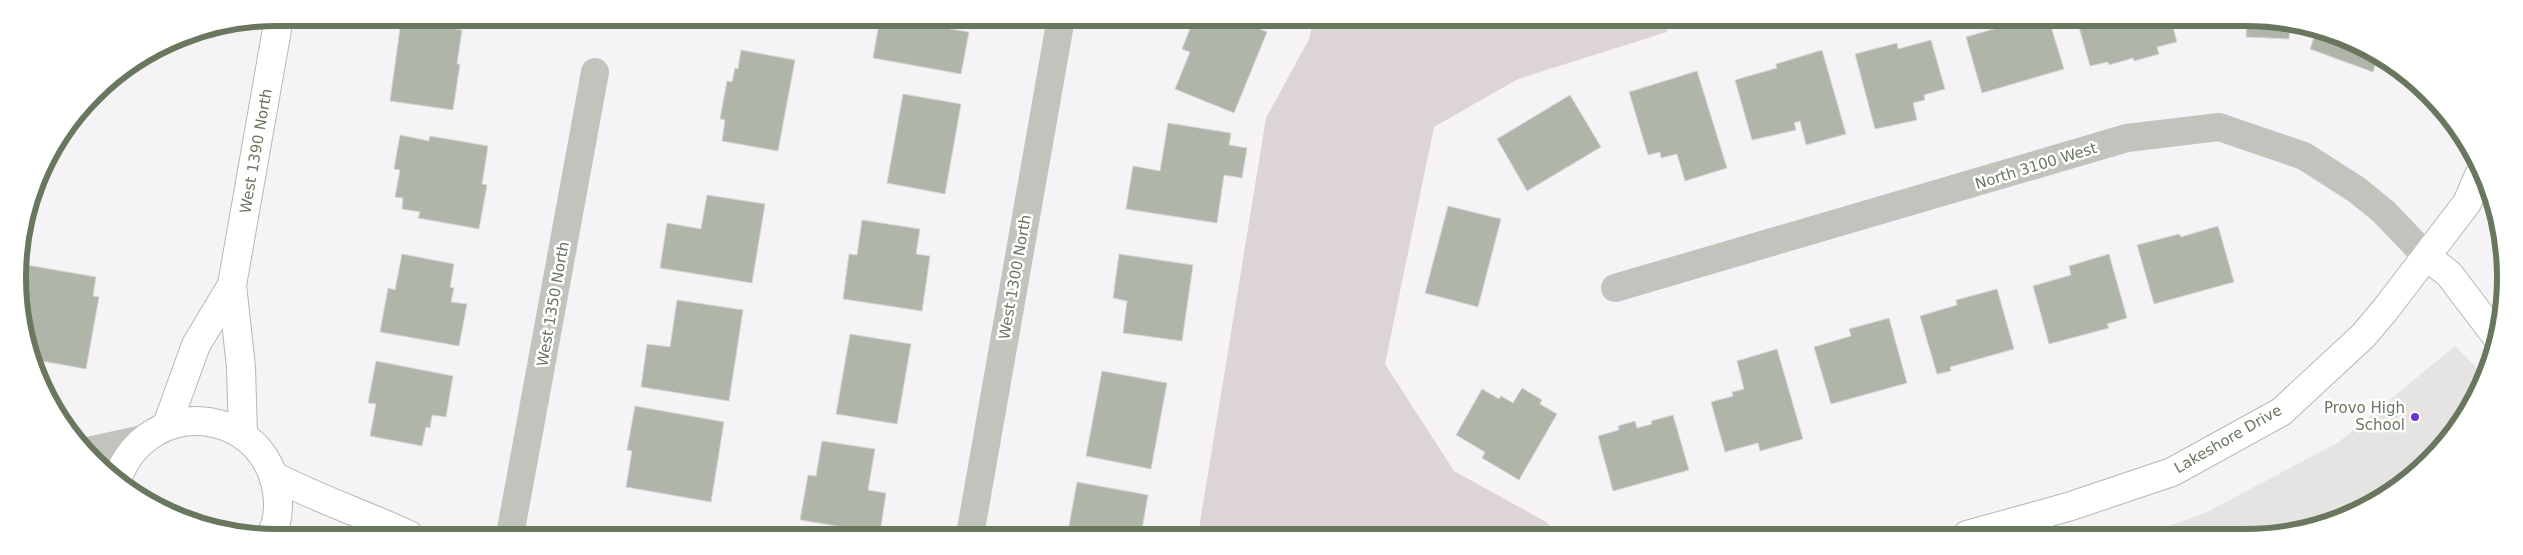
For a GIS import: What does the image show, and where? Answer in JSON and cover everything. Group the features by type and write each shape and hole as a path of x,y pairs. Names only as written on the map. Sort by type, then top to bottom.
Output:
{"street":[{"name":"West 1390 North","path":"243,435 241,367 232,285 278,26"},
{"name":"West 1300 North","path":"971,529 1060,26"},
{"name":"West 1350 North","path":"511,529 595,72"},
{"name":"North 3100 West","path":"1615,288 2127,138 2219,127 2304,156 2357,190 2374,206 2384,212 2427,257"},
{"name":"Lakeshore Drive","path":"1989,529 2068,507 2172,472 2281,412 2363,336 2467,204 2478,181"},
{"path":"2427,257 2449,274 2491,330"},
{"name":"West 1390 North","path":"167,425 196,345 232,285"},
{"path":"95,449 142,439 167,425 193,420 218,423 243,435 262,453 274,476 279,502 274,529"},
{"path":"120,473 125,461 142,439"},
{"path":"274,476 313,496 368,516 396,529"}],"shaded area":[{"path":"1312,26 1665,26 1667,32 1518,79 1434,127 1385,364 1454,471 1548,523 1550,529 1199,529 1266,118 1309,39"},
{"name":"Provo High School","path":"2455,346 2479,370 2471,389 2454,417 2423,455 2398,477 2357,503 2311,520 2278,527 2160,529 2205,513 2339,442"}],"building":[{"path":"400,26 435,26 462,30 457,64 460,64 453,110 390,101"},
{"path":"879,26 951,26 950,29 969,32 961,74 873,58"},
{"path":"1191,26 1253,26 1267,32 1234,113 1175,89 1190,52 1182,49"},
{"path":"2004,26 2051,26 2064,69 1982,93 1966,37"},
{"path":"2079,26 2173,26 2177,42 2157,47 2159,54 2134,61 2133,58 2109,65 2108,62 2090,66"},
{"path":"2247,26 2290,30 2289,39 2246,37"},
{"path":"2315,36 2342,45 2376,63 2373,72 2310,49"},
{"path":"1931,40 1945,89 1924,95 1925,100 1913,103 1917,120 1875,129 1855,54 1897,43 1898,49"},
{"path":"741,50 795,60 778,151 722,141 725,120 720,119 727,81 732,82 735,68 738,69"},
{"path":"1822,50 1846,134 1806,145 1800,121 1794,123 1796,130 1752,140 1735,80 1777,68 1776,64"},
{"path":"1697,71 1727,168 1685,181 1677,154 1661,158 1660,152 1648,155 1629,92"},
{"path":"903,94 961,104 945,194 887,183"},
{"path":"1570,95 1601,147 1527,191 1497,139"},
{"path":"1168,123 1231,133 1229,145 1247,148 1242,178 1224,175 1217,223 1126,209 1133,166 1160,171"},
{"path":"400,135 429,141 430,136 488,146 482,184 487,185 479,229 418,218 420,212 402,209 403,198 395,197 400,170 394,169"},
{"path":"707,195 765,204 752,283 660,268 667,223 701,229"},
{"path":"1448,206 1501,219 1478,307 1425,293"},
{"path":"862,220 920,229 916,254 930,256 922,311 843,299 849,254 857,255"},
{"path":"2218,226 2234,282 2154,304 2137,245 2179,234 2181,237"},
{"path":"402,254 454,264 450,287 454,288 451,302 467,304 459,346 380,332 388,288 395,290"},
{"path":"1119,254 1193,265 1182,341 1123,333 1127,301 1113,298"},
{"path":"2109,254 2127,318 2107,324 2109,328 2049,344 2033,286 2071,275 2069,266"},
{"path":"27,265 96,277 93,296 99,297 86,369 41,361 28,310"},
{"path":"1997,289 2014,349 1950,367 1951,371 1937,374 1920,316 1957,305 1956,300"},
{"path":"677,300 743,310 729,401 641,387 647,344 670,347"},
{"path":"1889,318 1907,383 1831,404 1814,347 1851,336 1849,329"},
{"path":"850,334 911,344 897,424 836,414"},
{"path":"1777,349 1803,439 1760,451 1758,443 1725,452 1711,402 1733,396 1732,392 1744,389 1737,361"},
{"path":"376,361 453,376 446,417 432,415 430,428 426,427 422,446 370,436 376,404 368,403"},
{"path":"1102,371 1167,383 1151,469 1086,456"},
{"path":"1522,388 1542,400 1540,404 1557,414 1519,480 1482,458 1485,452 1456,435 1482,389 1499,399 1501,396 1513,403"},
{"path":"635,406 724,422 711,502 626,487 632,451 627,450"},
{"path":"1673,415 1689,470 1613,491 1598,436 1619,430 1618,426 1635,421 1637,428 1652,424 1651,421"},
{"path":"822,441 875,449 868,490 886,493 881,529 855,529 800,520 808,475 816,476"},
{"path":"1077,482 1148,495 1142,529 1076,529 1069,526"}],"place":[{"name":"Provo High School","path":"2415,417"}]}
